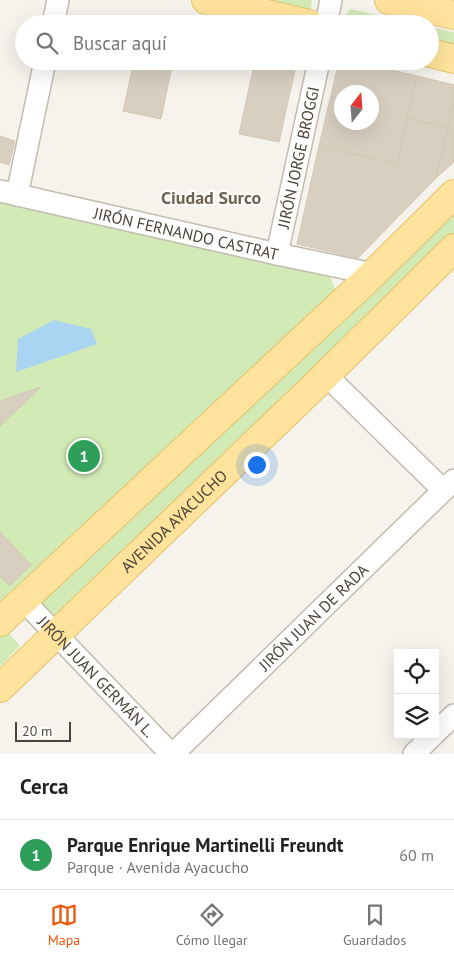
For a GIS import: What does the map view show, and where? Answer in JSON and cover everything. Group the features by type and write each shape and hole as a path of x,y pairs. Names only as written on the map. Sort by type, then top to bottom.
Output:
{"main road":[{"path":"206,0 270,15"},
{"path":"389,0 454,16"},
{"path":"439,55 454,59"},
{"path":"0,622 373,274 454,194"},
{"name":"AVENIDA AYACUCHO","path":"0,688 326,375 454,248"}],"street":[{"path":"55,15 58,0"},
{"path":"328,15 331,0"},
{"path":"9,193 43,70"},
{"name":"JIRÓN JORGE BROGGI","path":"277,254 317,70"},
{"name":"JIRÓN FERNANDO CASTRAT","path":"9,193 373,274"},
{"path":"326,375 449,485"},
{"name":"JIRÓN JUAN DE RADA","path":"172,754 449,485"},
{"name":"JIRÓN JUAN GERMÁN L.","path":"23,600 172,754"},
{"path":"425,745 454,715"}],"green space":[{"path":"238,0 312,0 310,15"},
{"path":"350,9 376,15 346,15"},
{"path":"439,29 454,32 454,51 439,47"},
{"path":"454,192 454,244 56,635 23,600"},
{"path":"0,201 330,276 338,297 0,615"},
{"path":"6,630 20,646 0,666 0,636"}],"water":[{"path":"54,320 91,329 97,344 16,372 18,339"}],"building":[{"path":"132,70 171,70 161,119 123,111"},
{"path":"253,70 295,70 279,142 239,134"},
{"path":"337,70 392,70 417,76 397,164 319,146"},
{"path":"417,76 454,85 454,101 448,128 407,118"},
{"path":"454,101 454,162 436,178"},
{"path":"407,118 448,128 436,178 358,258 297,244 319,146 397,164"},
{"path":"0,136 15,141 9,165 0,162"},
{"path":"41,387 0,426 0,401"},
{"path":"0,532 31,565 9,586 0,576"}],"place":[{"name":"Parque Enrique Martinelli Freundt","path":"84,456"}],"district":[{"name":"Ciudad Surco","path":"211,198"}]}
